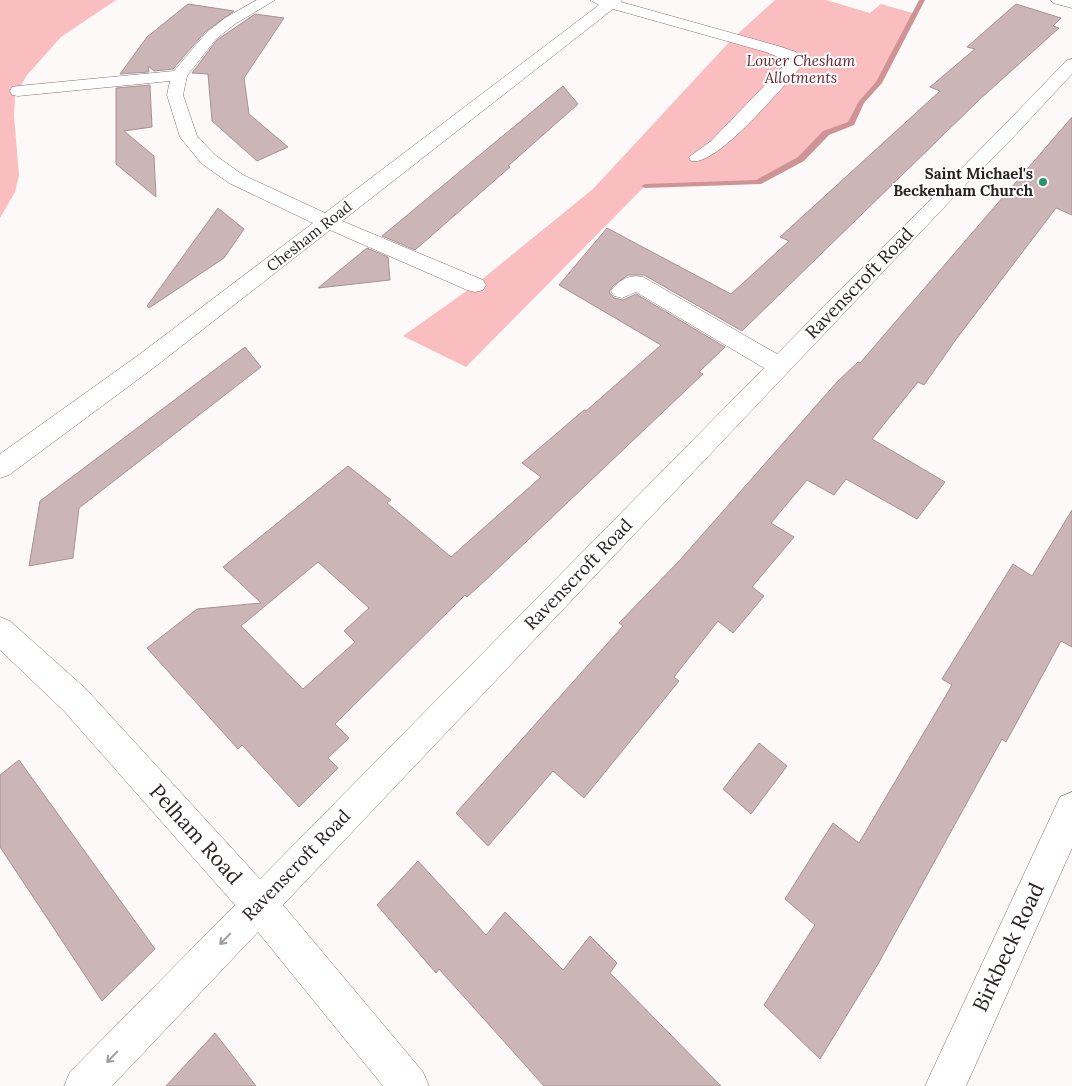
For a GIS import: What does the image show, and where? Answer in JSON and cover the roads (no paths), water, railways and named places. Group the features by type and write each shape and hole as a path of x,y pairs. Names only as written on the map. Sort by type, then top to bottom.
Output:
{"street":[{"path":"268,0 211,36 179,75 175,95 180,116 190,137 208,159 236,179 328,222 475,285"},
{"path":"1058,0 1072,4"},
{"path":"607,1 772,48 790,54 796,60 794,65 717,145 698,157"},
{"name":"Chesham Road","path":"0,468 148,360 328,222 607,1"},
{"name":"Ravenscroft Road","path":"84,1086 962,177 1001,140 1072,64"},
{"path":"18,90 179,75"},
{"path":"622,291 635,282 779,366"},
{"name":"Pelham Road","path":"0,631 75,700 258,904 410,1086"},
{"name":"Birkbeck Road","path":"945,1086 1072,809"}],"waterway":[{"path":"645,186 758,182 801,159 826,133 851,123 861,102 879,83 922,0"}],"place":[{"name":"Saint Michael's Beckenham Church","path":"1043,182"}],"park label":[{"name":"Lower Chesham Allotments","path":"801,68"}]}
